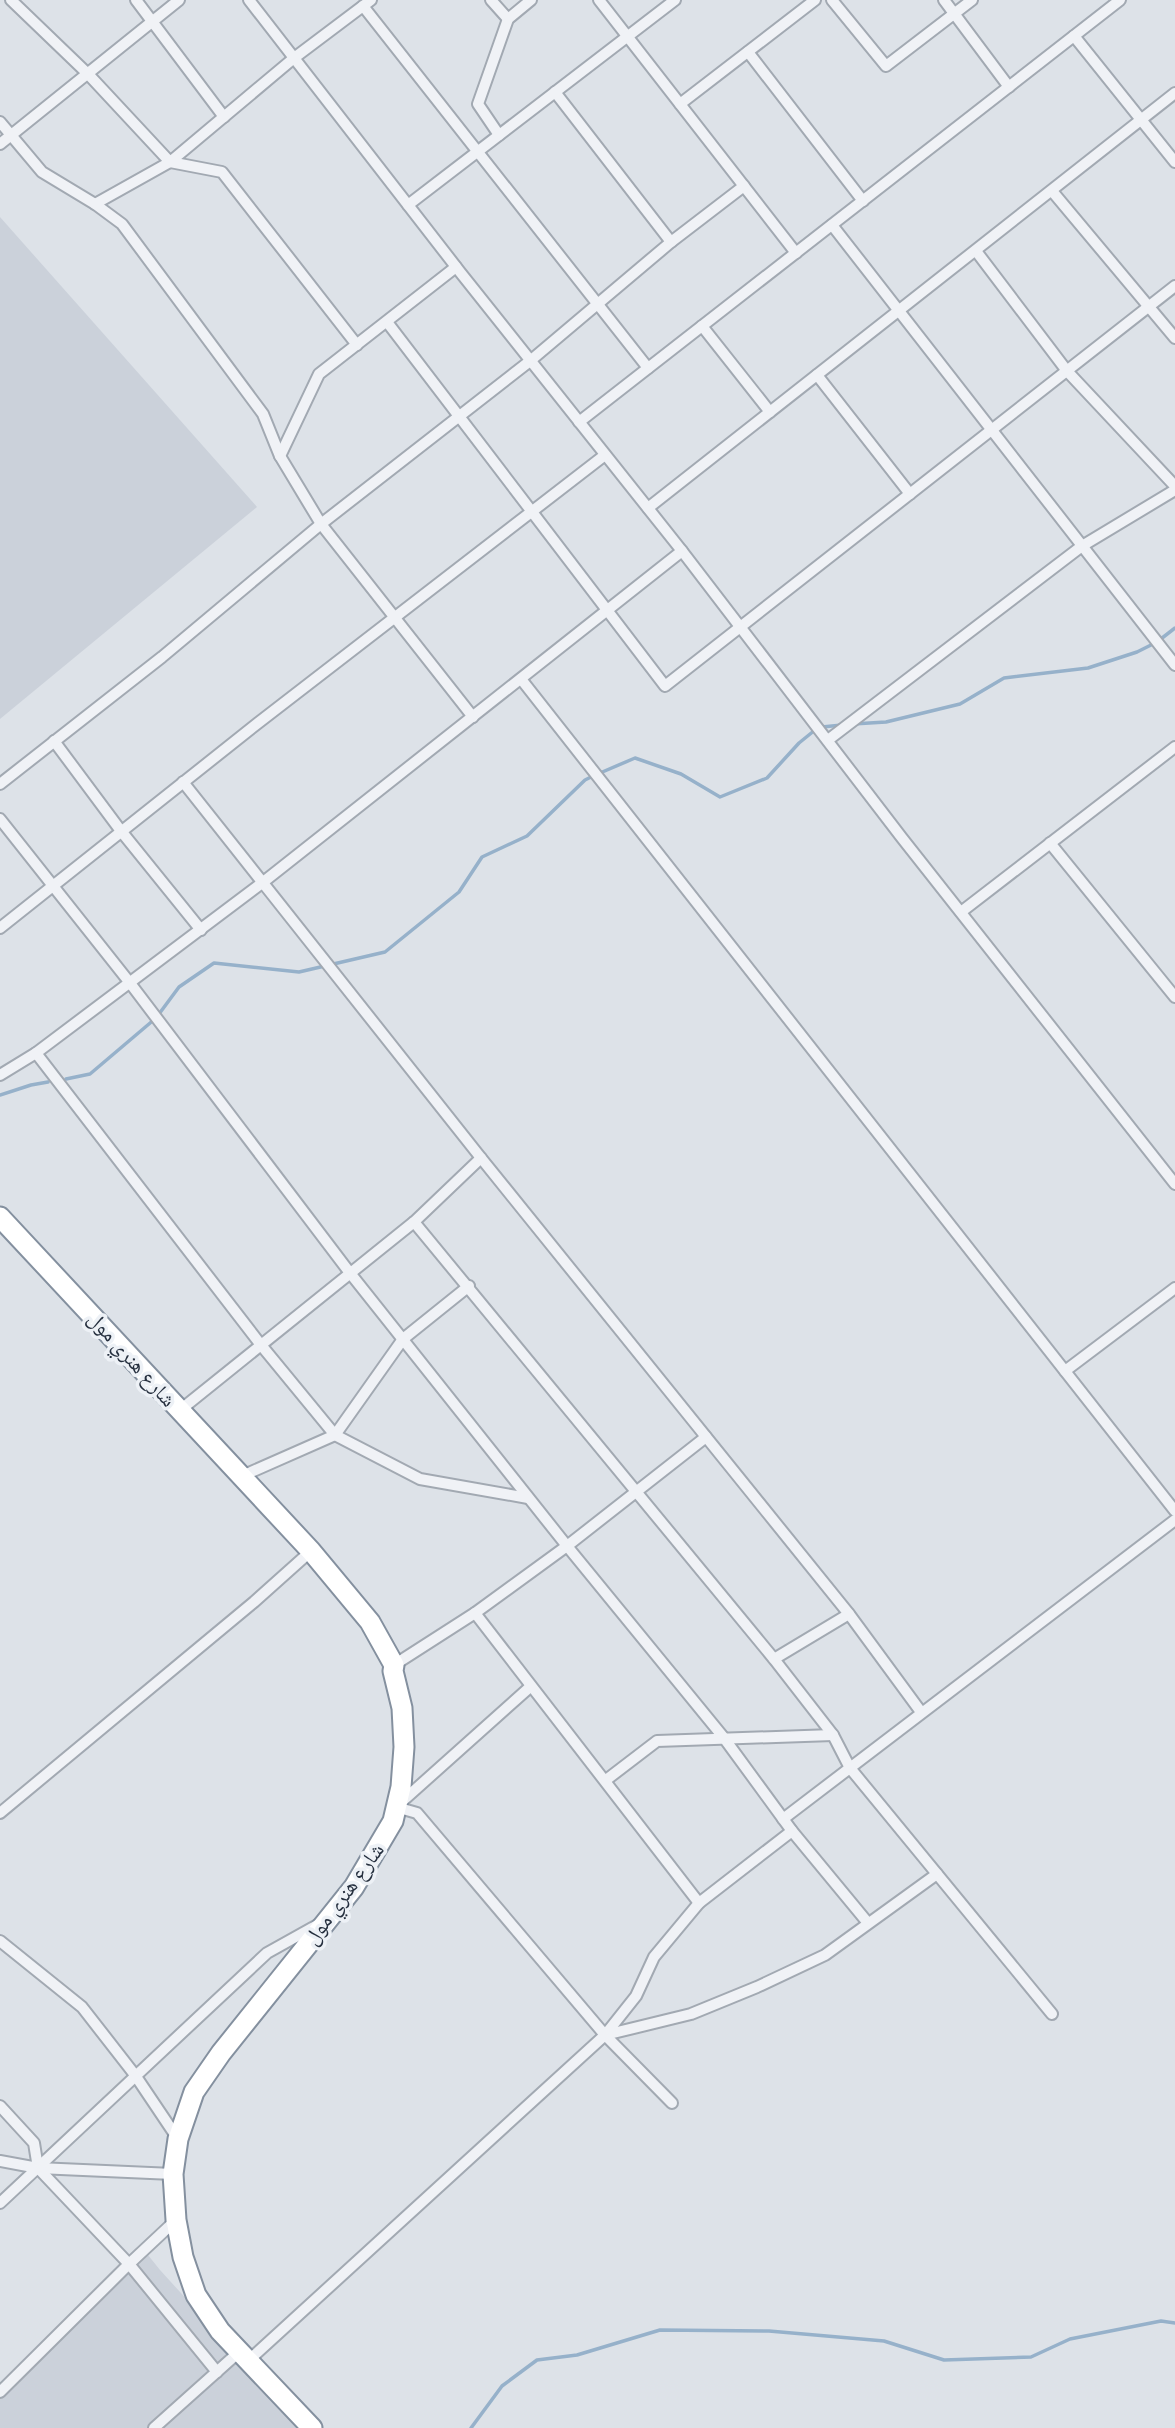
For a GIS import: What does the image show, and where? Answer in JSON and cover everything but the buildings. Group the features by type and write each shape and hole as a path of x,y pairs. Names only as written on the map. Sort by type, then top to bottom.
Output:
{"highway":[{"name":"شارع هنري مول","path":"0,1217 311,1551 370,1622 394,1665 402,1708 404,1747 401,1787 393,1821 354,1888 206,2073 187,2108 178,2139 173,2175 176,2220 183,2257 196,2295 220,2331 313,2428"}],"street":[{"path":"12,0 88,74 170,162 222,172 357,345"},
{"path":"136,0 224,117"},
{"path":"0,144 179,0"},
{"path":"249,0 1175,1184"},
{"path":"491,0 508,19"},
{"path":"499,135 478,104 508,19 531,0"},
{"path":"599,0 796,253"},
{"path":"408,205 675,0"},
{"path":"680,104 815,0"},
{"path":"832,0 886,65 972,0"},
{"path":"944,0 1009,87"},
{"path":"579,422 1120,0"},
{"path":"95,204 170,162 294,58 367,3 478,151 648,368"},
{"path":"1074,36 1175,162"},
{"path":"748,52 863,201"},
{"path":"555,92 671,242"},
{"path":"648,508 1175,93"},
{"path":"0,122 42,172 95,204 122,225 263,414 280,456 321,524 473,717"},
{"path":"0,784 162,656 321,524 530,361 671,242 744,186"},
{"path":"1052,191 1175,338"},
{"path":"832,225 1175,665"},
{"path":"828,740 1082,546 1175,488 1067,371 976,251"},
{"path":"280,456 319,374 456,267"},
{"path":"387,322 665,686 1175,286"},
{"path":"702,326 770,412"},
{"path":"817,375 910,494"},
{"path":"0,928 183,782 605,455"},
{"path":"0,1075 36,1053 201,930 682,551"},
{"path":"521,679 1175,1511"},
{"path":"54,741 121,831 201,930"},
{"path":"961,912 1175,747"},
{"path":"183,782 481,1158 849,1614 921,1712"},
{"path":"0,818 130,983 350,1273 566,1546 724,1738 783,1819 867,1923"},
{"path":"1050,843 1175,997"},
{"path":"36,1053 261,1345 335,1435 420,1479 528,1498"},
{"path":"179,1411 414,1222 481,1158"},
{"path":"414,1222 774,1659 833,1735 850,1768 1052,2014"},
{"path":"242,1476 335,1435 404,1339 469,1286"},
{"path":"1065,1371 1175,1288"},
{"path":"394,1665 475,1613 706,1437"},
{"path":"783,1819 1175,1520"},
{"path":"0,1813 254,1602 311,1551"},
{"path":"475,1613 699,1903"},
{"path":"774,1659 849,1614"},
{"path":"530,1687 396,1807 417,1814 605,2035 672,2104"},
{"path":"606,1780 657,1741 833,1735"},
{"path":"154,2428 166,2423 217,2372 243,2356 605,2035 636,1996 654,1957 699,1903 792,1830"},
{"path":"605,2035 691,2014 825,1955 937,1874"},
{"path":"0,2203 268,1953 330,1917"},
{"path":"0,1941 82,2007 135,2075 178,2139"},
{"path":"0,2106 34,2143 38,2168 129,2264 217,2372"},
{"path":"0,2161 38,2168 173,2175"},
{"path":"0,2392 176,2220"}],"shaded area":[{"path":"0,217 257,507 0,719"},
{"path":"148,2255 304,2428 0,2428 0,2399"}],"waterway":[{"path":"853,724 886,722 960,704 1004,678 1088,668 1137,652 1157,642 1175,628"},
{"path":"822,727 842,725"},
{"path":"600,773 635,758 681,774 720,797 767,778 799,743 815,730"},
{"path":"66,1079 90,1074 156,1018 179,987 214,963 299,972 385,952 459,892 482,857 527,836 585,780 593,776"},
{"path":"0,1095 48,1082"},
{"path":"471,2428 502,2386 537,2360 577,2355 660,2330 769,2331 884,2341 944,2360 1031,2357 1070,2339 1161,2321 1175,2323"}]}
